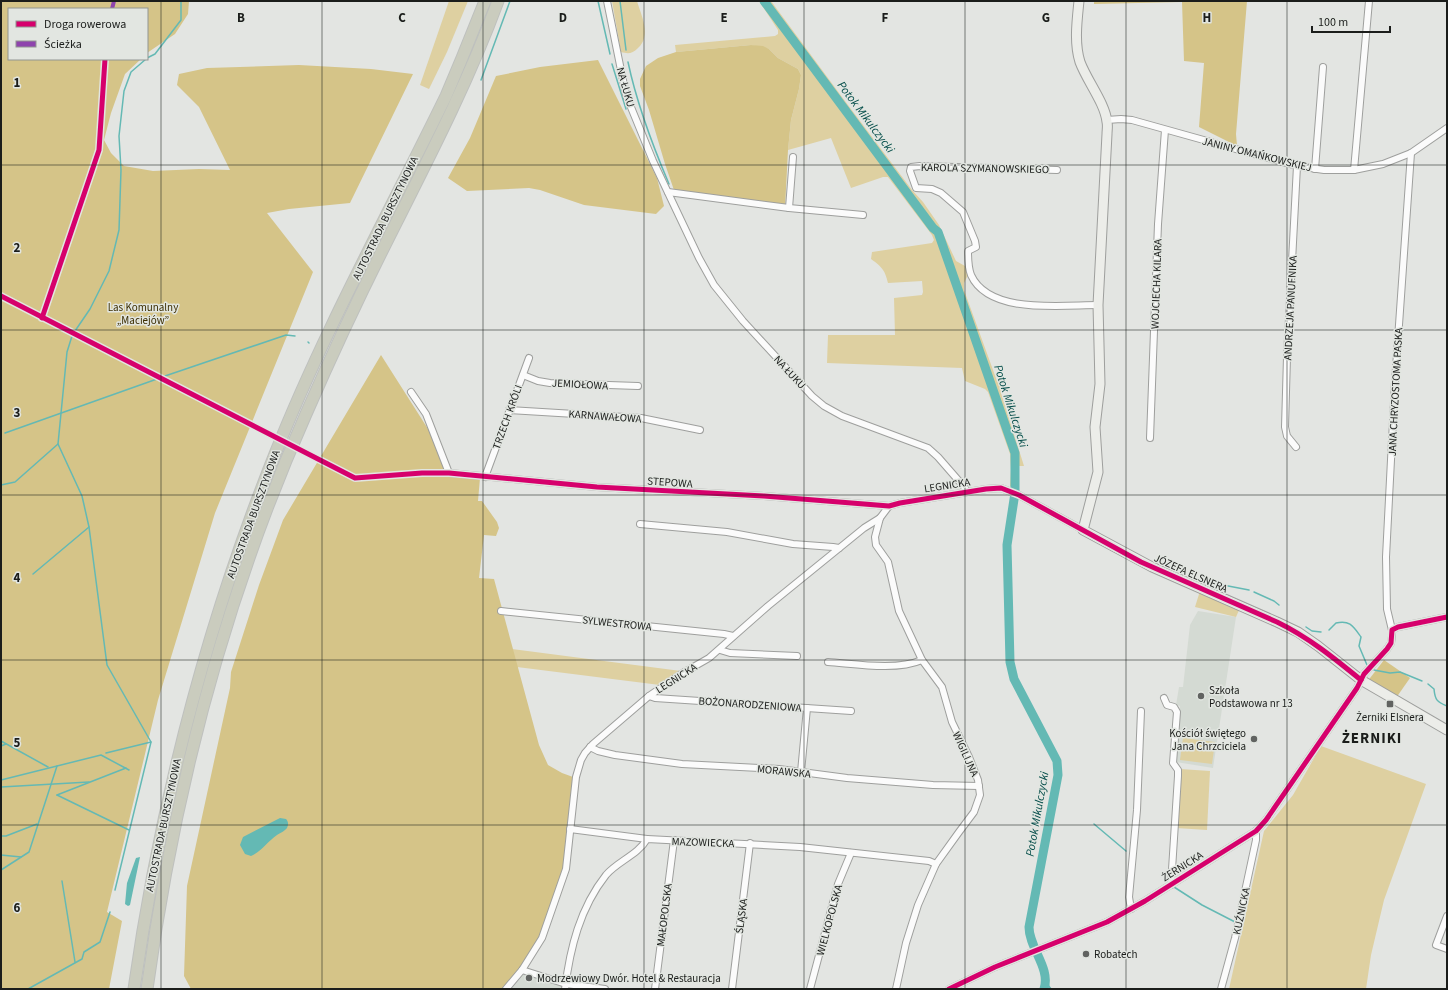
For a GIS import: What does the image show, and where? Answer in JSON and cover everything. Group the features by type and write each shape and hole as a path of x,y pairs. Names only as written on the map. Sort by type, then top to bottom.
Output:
{"highway":[{"name":"AUTOSTRADA BURSZTYNOWA","path":"134,989 158,843 189,714 234,562 283,435 338,314 446,96 484,1"},
{"name":"AUTOSTRADA BURSZTYNOWA","path":"147,989 169,854 189,762 214,670 244,573 294,440 350,318 457,100 474,63 498,1"}],"street":[{"name":"NA ŁUKU","path":"607,1 626,95 649,152 699,258 714,285 743,321 812,396 824,406 842,416 928,448 938,457 967,492"},
{"path":"1079,1 1077,37 1078,53 1083,70 1107,120 1098,305 1100,384 1095,427 1098,472 1083,530"},
{"path":"1354,170 1369,1"},
{"path":"1315,169 1322,67"},
{"name":"JANINY OMAŃKOWSKIEJ","path":"1107,120 1132,120 1297,166 1324,170 1354,170 1383,164 1411,153 1447,128"},
{"name":"WOJCIECHA KILARA","path":"1150,438 1158,224 1166,130"},
{"name":"JANA CHRYZOSTOMA PASKA","path":"1392,630 1387,609 1386,557 1395,382 1411,153"},
{"path":"789,208 793,157"},
{"name":"KAROLA SZYMANOWSKIEGO","path":"1057,170 920,166 911,167 910,171 916,188 932,189 941,193 963,212 976,247 968,251 969,269 976,283 985,291 1006,302 1016,304 1098,305"},
{"name":"ANDRZEJA PANUFNIKA","path":"1296,447 1287,436 1285,426 1297,166"},
{"path":"668,192 789,208 863,215"},
{"name":"TRZECH KRÓLI","path":"485,476 529,358"},
{"name":"JEMIOŁOWA","path":"523,375 538,381 550,383 638,386"},
{"name":"STEPOWA","path":"411,392 426,414 449,473 597,487 764,496 889,506"},
{"name":"KARNAWAŁOWA","path":"509,410 641,418 700,430"},
{"name":"LEGNICKA","path":"506,989 522,970 542,938 566,869 576,777 581,760 590,747 649,696 720,650 733,636 768,606 864,528 880,518 889,506 986,489 1001,488 1009,490"},
{"name":"JÓZEFA ELSNERA","path":"1009,490 1152,567 1298,632 1361,680 1447,730"},
{"name":"WIGILIJNA","path":"880,518 875,537 876,545 888,562 899,611 922,660 942,687 952,722 969,757 979,786 980,795 974,812 936,864 918,905 906,943 896,989"},
{"path":"640,524 727,532 793,544 833,546 839,548"},
{"name":"SYLWESTROWA","path":"501,611 733,636"},
{"path":"1392,630 1398,627 1447,617"},
{"name":"ŻERNICKA","path":"949,989 1028,954 1091,930 1131,910 1256,831 1266,820 1361,680 1391,643 1392,630"},
{"path":"720,650 730,653 797,656"},
{"path":"828,662 896,666 912,664 922,660"},
{"name":"BOŻONARODZENIOWA","path":"649,696 655,698 851,711"},
{"path":"1164,698 1167,705 1174,707 1177,712 1173,763 1178,770 1178,776 1171,885"},
{"path":"801,772 807,708"},
{"path":"1131,910 1129,897 1137,810 1141,711"},
{"name":"MORAWSKA","path":"590,747 598,751 615,755 682,764 779,769 847,778 933,785 979,786"},
{"name":"MAZOWIECKA","path":"570,829 647,839 750,843 851,852 928,861 936,864"},
{"name":"KUŹNICKA","path":"1221,989 1240,919 1256,840 1256,831"},
{"path":"566,987 572,947 584,910 607,875 643,846 647,839"},
{"name":"MAŁOPOLSKA","path":"655,989 674,840"},
{"name":"ŚLĄSKA","path":"732,989 750,843"},
{"name":"WIELKOPOLSKA","path":"810,989 838,884 851,852"},
{"path":"1447,916 1436,945 1447,949"},
{"path":"522,970 566,987 605,989"}],"shaded area":[{"path":"449,1 468,1 447,52 429,89 420,85"},
{"path":"612,1 637,1 643,19 645,32 642,43 632,52 621,52"},
{"path":"759,1 771,1 912,190 923,202 939,225 956,261 965,266 968,275 964,283 964,290 997,381 1001,387 1010,391 1002,391 1001,393 1024,466 1019,466 1018,490 1010,486 1010,454 988,392 985,389 965,381 962,368 827,363 828,335 895,335 894,298 922,295 922,281 888,283 886,275 882,269 871,259 872,252 932,243 934,240 932,235 888,177 883,177 851,188 831,138 788,150 791,120 801,75 798,69 778,58 769,49 751,45 676,52 675,45 775,36 778,34 778,30"},
{"path":"1200,591 1240,608 1236,617 1195,607"},
{"name":"Szkoła Podstawowa nr 13","path":"1198,611 1236,617 1213,768 1176,762 1180,706 1176,705 1179,687 1183,687 1190,625"},
{"path":"512,649 681,671 660,685 517,667"},
{"path":"1183,738 1215,742 1212,764 1180,760"},
{"path":"1321,746 1426,784 1384,900 1371,955 1366,989 1229,989 1264,831 1293,795"},
{"path":"1180,769 1210,771 1207,830 1176,828"},
{"name":"Modrzewiowy Dwór. Hotel & Restauracja","path":"521,972 563,985 563,989 508,989"}],"green space":[{"name":"Las Komunalny „Maciejów”","path":"1,1 189,1 188,14 175,34 148,52 148,8 8,8 8,60 140,60 125,74 111,113 104,140 111,153 124,166 153,171 199,169 230,170 199,107 177,85 179,74 207,68 299,65 371,69 413,74 350,203 289,209 267,213 313,272 215,513 158,700 107,912 122,921 109,989 1,989"},
{"path":"1094,1 1247,1 1236,134 1237,146 1199,127 1204,63 1184,61 1182,2 1094,4"},
{"path":"751,45 763,46 769,49 778,58 798,69 801,75 791,120 785,208 675,193 640,86 640,79 646,66 658,58 676,52"},
{"path":"598,60 657,178 664,206 656,214 584,205 540,190 529,188 467,191 448,178 470,138 496,76 540,67"},
{"path":"381,355 442,451 449,475 480,478 478,501 482,501 497,522 499,528 496,536 484,535 479,578 494,579 539,745 548,765 573,777 566,869 542,938 508,989 191,989 184,976 187,886 230,688 231,672 259,585 283,520"},
{"path":"1384,660 1410,678 1396,698 1367,682"}],"water":[{"path":"280,818 286,819 288,823 287,828 274,837 255,854 251,856 245,854 240,845 243,837"},
{"path":"140,857 130,905 128,906 125,904 127,883 136,858"}],"waterway":[{"path":"148,58 155,54 181,20 181,1"},
{"path":"481,80 510,1"},
{"path":"598,1 610,54"},
{"path":"620,1 626,50"},
{"name":"Potok Mikulczycki","path":"764,1 933,228 938,232 1015,453 1015,493 1007,545 1010,662 1014,679 1057,761 1058,775 1029,927 1032,943 1045,973 1044,989"},
{"path":"75,331 90,309 109,271 119,230 121,170 119,136 124,91 131,72 145,60"},
{"path":"628,62 636,94 646,124 669,184"},
{"path":"612,64 626,109"},
{"path":"165,376 286,335 295,336"},
{"path":"72,336 67,352 58,444 82,496 89,527 107,665 151,742 115,890"},
{"path":"5,433 157,379"},
{"path":"1,485 15,482 58,444"},
{"path":"33,574 89,527"},
{"path":"1223,585 1249,590"},
{"path":"1254,592 1274,601 1279,605"},
{"path":"1329,630 1336,623 1345,622 1351,625 1361,637 1359,646 1367,665"},
{"path":"1306,627 1312,631 1321,632"},
{"path":"1374,670 1390,673 1400,672 1422,681"},
{"path":"1428,684 1434,689 1437,700 1447,706"},
{"path":"1,741 48,767"},
{"path":"106,753 151,742"},
{"path":"1,746 6,744"},
{"path":"1,780 101,755 129,770"},
{"path":"1,870 29,852 57,766"},
{"path":"57,795 126,768"},
{"path":"1,787 89,782"},
{"path":"57,795 129,830"},
{"path":"1,836 6,836 37,824"},
{"path":"1094,824 1126,851"},
{"path":"1,855 21,857"},
{"path":"62,881 75,962"},
{"path":"1174,887 1202,905 1237,923"},
{"path":"28,989 82,959 84,952 100,942 110,912"},
{"name":"Potok Mikulczycki","path":"1045,981 1051,989"}],"marked path":[{"path":"112,8 114,1"}],"cycle path":[{"path":"42,318 99,150 105,60"},
{"path":"1,296 355,478 422,473 449,473 597,487 764,496 889,506 986,489 1001,488 1019,495 1141,562 1277,622 1320,648 1361,680"},
{"path":"949,989 995,967 1107,922 1145,901 1256,831 1266,820 1357,688 1364,674 1387,649 1391,643 1392,630 1398,627 1447,617"}],"place":[{"name":"Szkoła Podstawowa nr 13","path":"1201,696"},
{"name":"Żerniki Elsnera","path":"1390,704"},
{"name":"Kościół świętego Jana Chrzciciela","path":"1254,739"},
{"name":"Robatech","path":"1086,954"},
{"name":"Modrzewiowy Dwór. Hotel & Restauracja","path":"529,978"}],"district":[{"name":"ŻERNIKI","path":"1372,738"}]}
